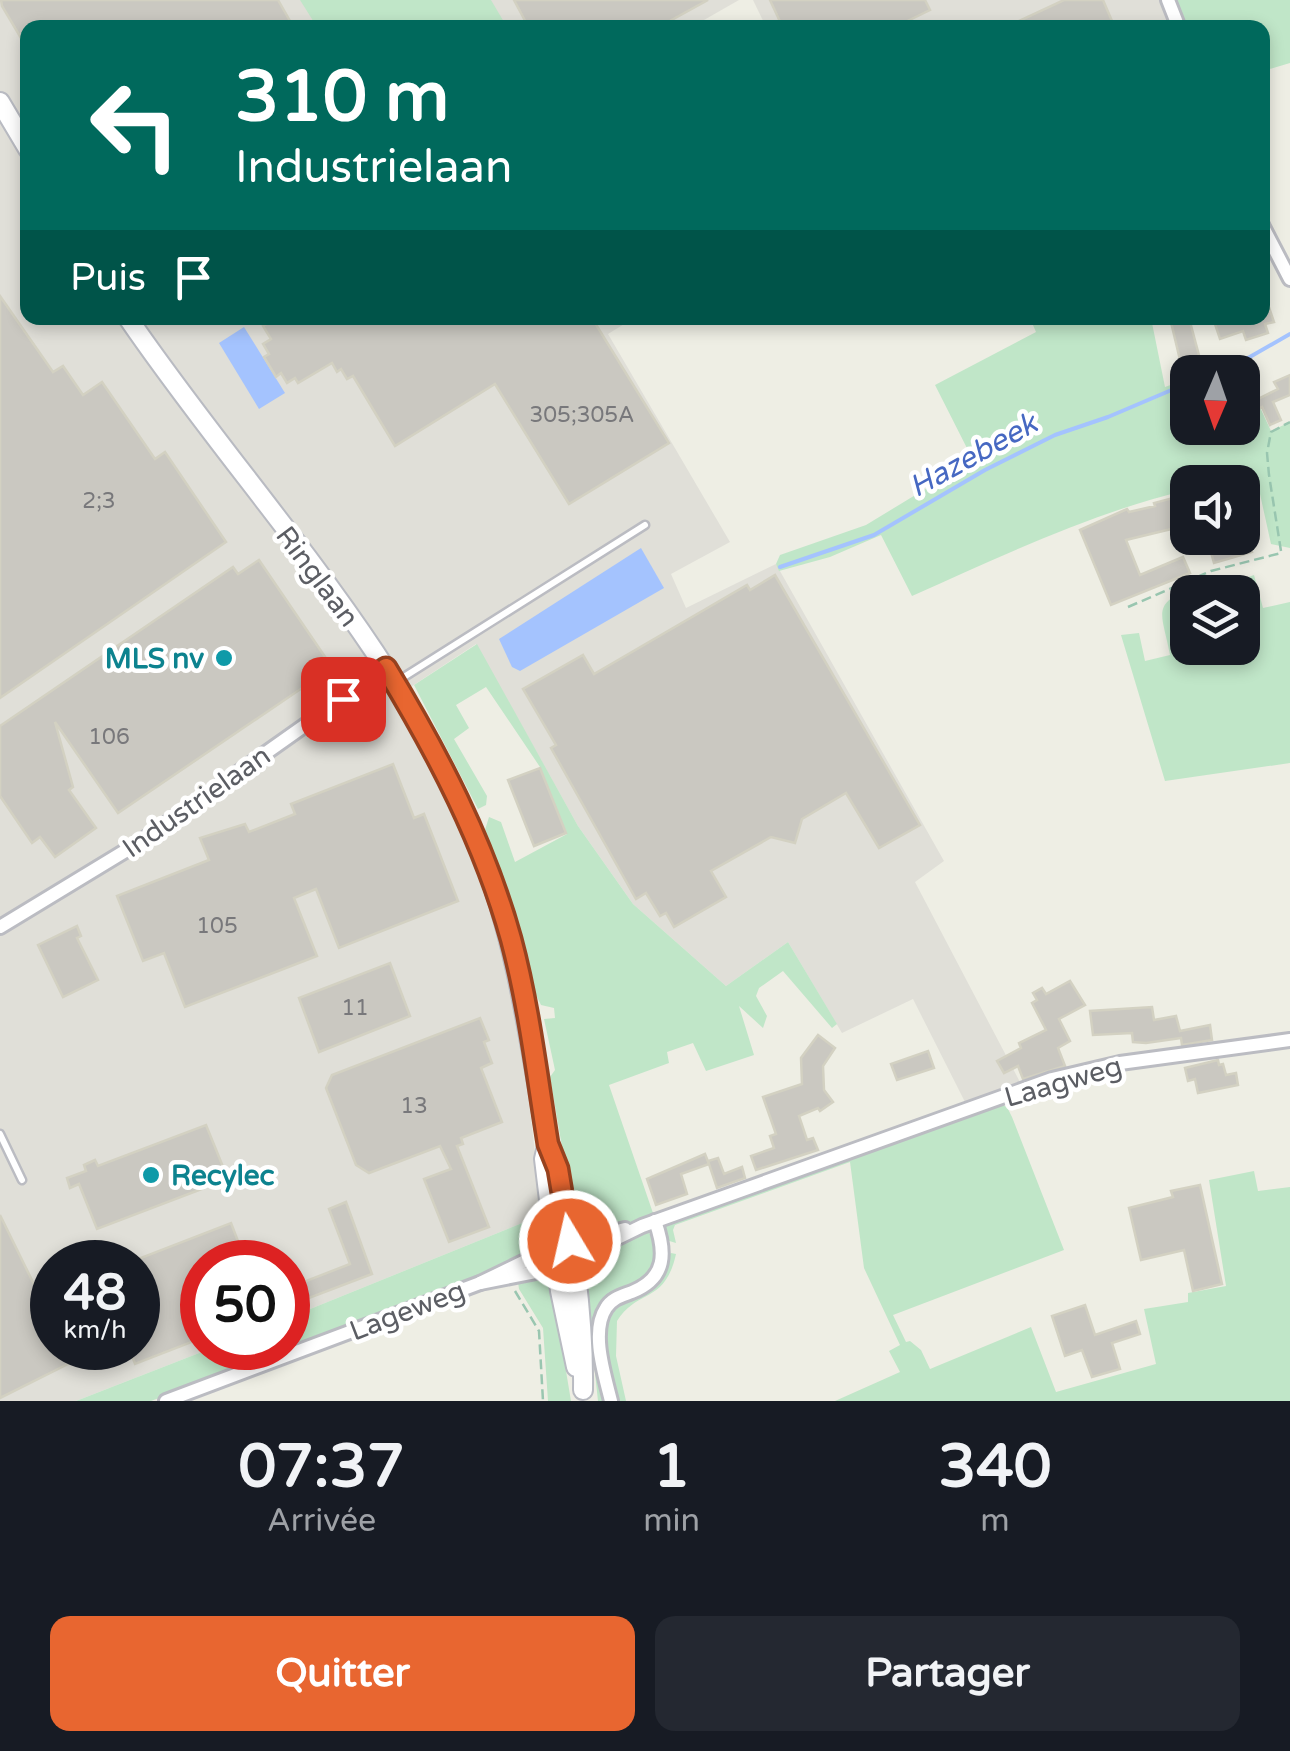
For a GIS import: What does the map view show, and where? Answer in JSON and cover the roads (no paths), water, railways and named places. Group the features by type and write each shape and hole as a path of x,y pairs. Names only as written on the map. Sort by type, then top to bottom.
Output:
{"main road":[{"path":"0,102 20,136"},
{"name":"Ringlaan","path":"133,325 176,390 391,675 452,785 501,908 522,991 548,1144 558,1169 562,1244 583,1353 584,1395"}],"street":[{"path":"1270,240 1290,279"},
{"name":"Industrielaan","path":"0,927 140,842 391,675"},
{"name":"Laagweg","path":"844,1154 1052,1079 1088,1070 1290,1040"},
{"name":"Lageweg","path":"480,1283 565,1264 648,1224 844,1154"},
{"path":"611,1401 603,1364 602,1316 616,1298 655,1279 663,1264 663,1245 648,1224"},
{"name":"Lageweg","path":"166,1401 480,1283 562,1244 648,1224"}],"lane":[{"path":"391,675 645,525"},
{"path":"0,1134 22,1180"}],"water":[{"path":"244,327 285,393 259,409 219,343"},
{"path":"641,548 664,588 520,671 512,667 499,639"}],"waterway":[{"name":"Hazebeek","path":"1253,355 1290,334"},
{"name":"Hazebeek","path":"780,567 874,535 985,470 1055,435 1170,391"}],"place":[{"name":"MLS nv","path":"224,658"},
{"name":"Recylec","path":"151,1175"}]}
